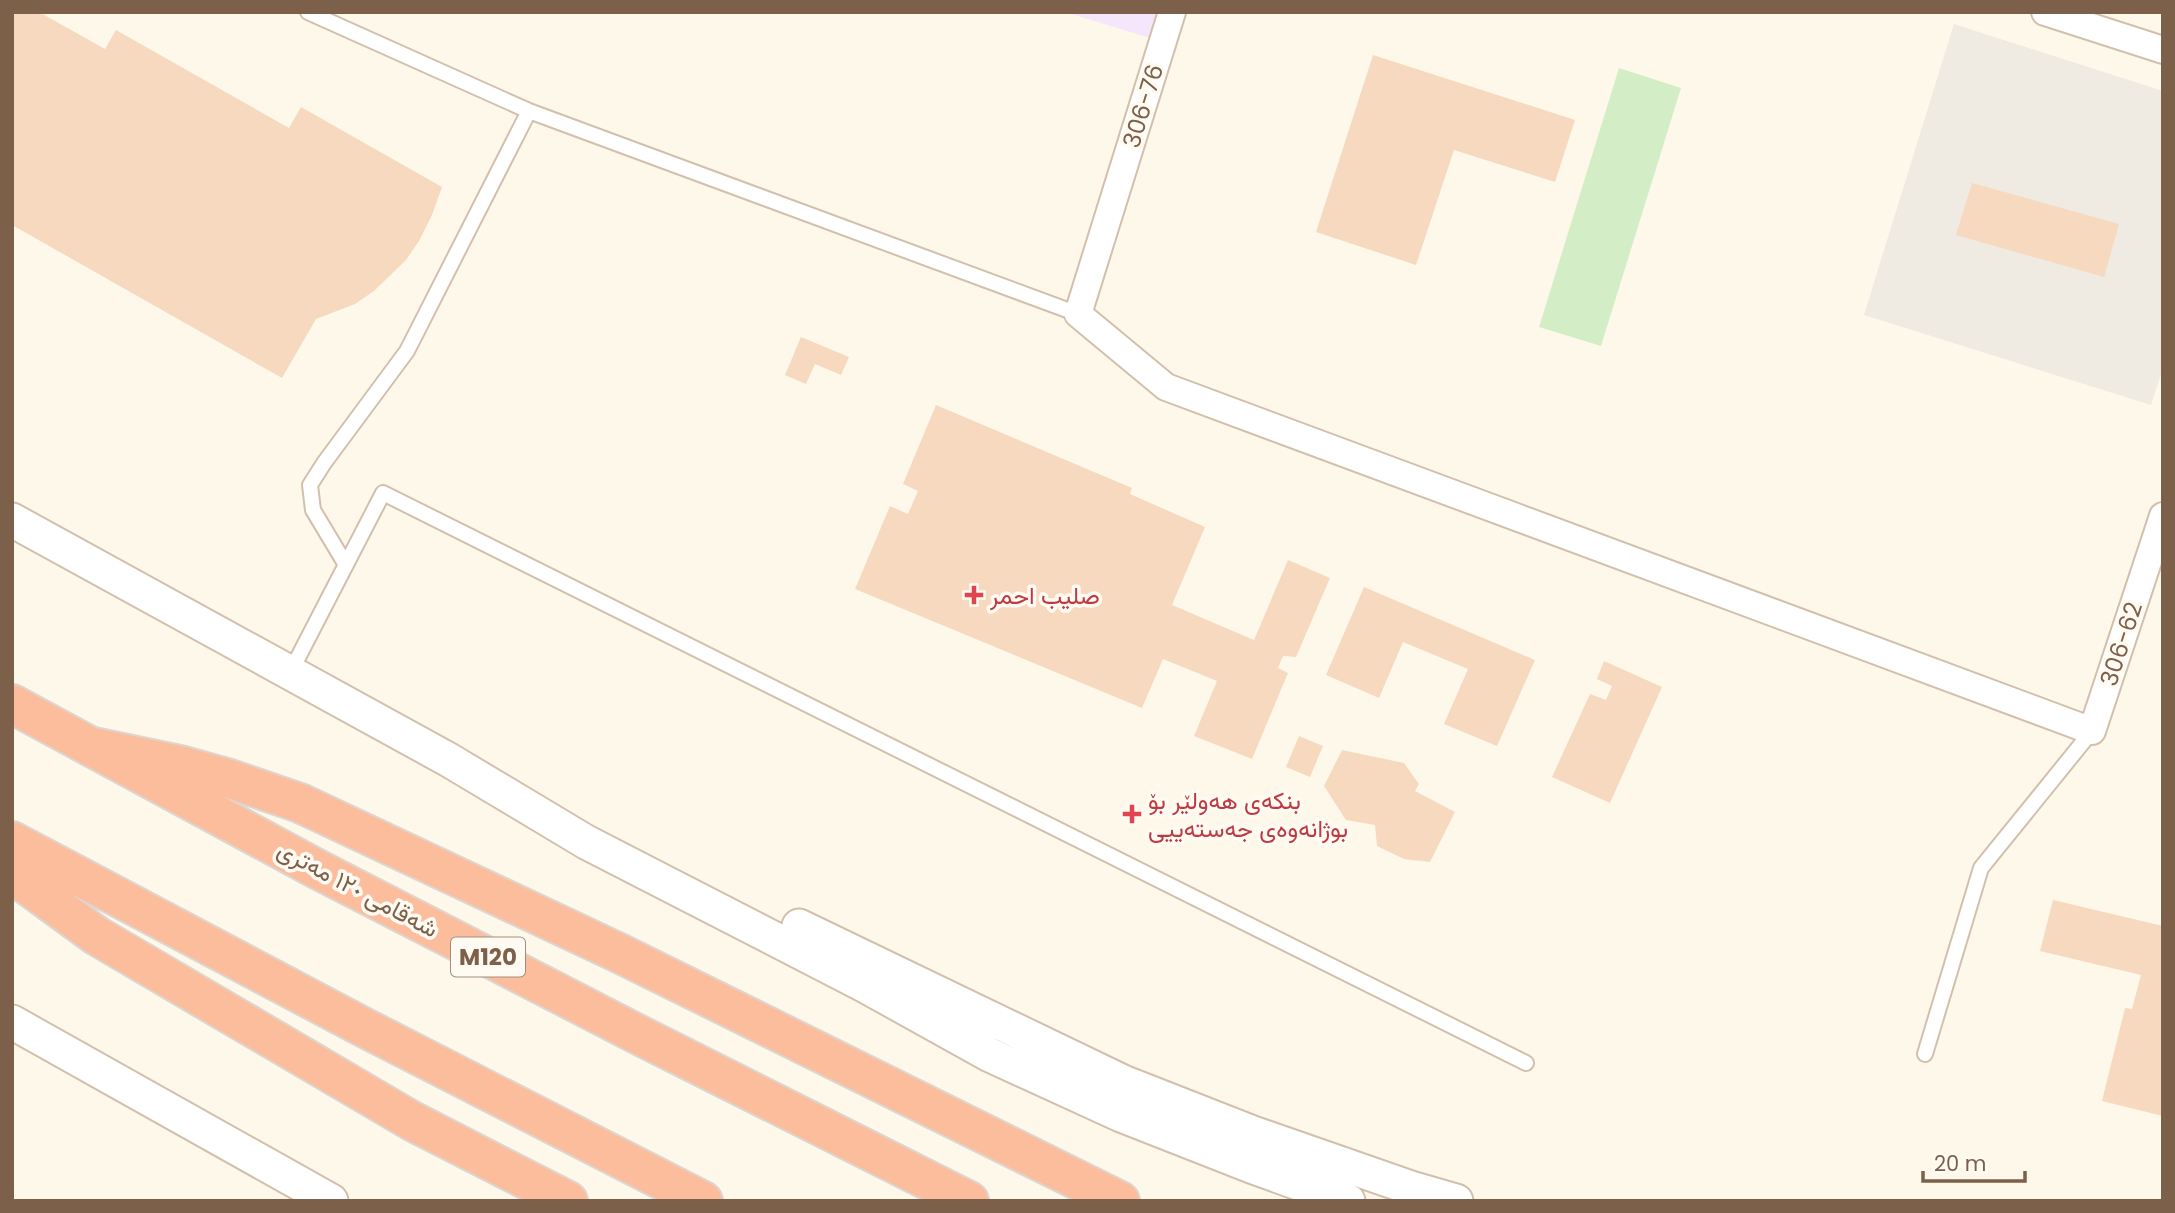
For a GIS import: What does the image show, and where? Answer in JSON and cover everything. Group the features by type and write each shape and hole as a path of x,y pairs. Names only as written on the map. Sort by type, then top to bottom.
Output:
{"highway":[{"name":"شەقامی ١٢٠ مەتری","path":"12,704 317,869 970,1201"},
{"path":"89,746 180,765 300,803 619,953 1120,1201"},
{"path":"12,841 365,1028 703,1201"},
{"path":"12,874 97,936 412,1121 568,1201"}],"street":[{"name":"306-76","path":"1078,314 1172,12"},
{"path":"2045,12 2163,50"},
{"path":"1078,314 1166,387 2092,731"},
{"name":"306-62","path":"2092,731 2163,516"},
{"path":"12,520 449,760 586,842 864,985 990,1055 1121,1115 1251,1167 1348,1201"},
{"path":"449,760 593,823 869,961 1123,1082 1253,1133 1410,1188 1456,1201"},
{"path":"12,1022 331,1201"}],"lane":[{"path":"308,12 529,111 1078,314"},
{"path":"346,565 313,510 310,485 407,351 529,111"},
{"path":"290,673 383,493 1526,1063"},
{"path":"1925,1054 1981,868 2092,731"}],"shaded area":[{"path":"1065,12 1157,12 1150,38"},
{"path":"1954,24 2163,91 2163,368 2151,405 1864,315"}],"green space":[{"path":"1619,68 1681,88 1601,346 1539,327"}],"building":[{"path":"12,12 39,12 105,49 116,30 289,128 301,107 442,187 419,241 406,260 374,291 355,304 316,319 282,378 12,225"},
{"path":"1373,55 1575,120 1555,182 1454,150 1416,265 1316,232"},
{"path":"1972,183 2119,224 2104,277 1956,235"},
{"path":"801,337 849,357 841,375 815,364 806,384 785,375"},
{"path":"936,405 1132,488 1130,494 1205,527 1172,605 1254,640 1288,560 1330,578 1296,657 1283,656 1278,668 1288,673 1252,759 1194,736 1217,681 1163,659 1142,708 855,589 890,506 908,514 918,491 903,484"},
{"path":"1364,587 1535,660 1497,746 1444,724 1468,669 1403,642 1379,698 1326,675"},
{"path":"1604,661 1662,687 1610,803 1552,777 1590,694 1606,700 1612,686 1597,679"},
{"path":"1299,736 1323,746 1310,777 1286,767"},
{"path":"1342,750 1404,763 1419,784 1415,791 1455,812 1430,862 1404,859 1377,846 1375,825 1346,820 1324,786"},
{"path":"2053,900 2163,926 2163,1116 2102,1101 2125,1008 2132,1009 2141,975 2040,951"}],"place":[{"name":"صلیب احمر","path":"974,595"},
{"name":"بنکەی هەولێر بۆ بوژانەوەی جەستەییی","path":"1132,814"}]}
